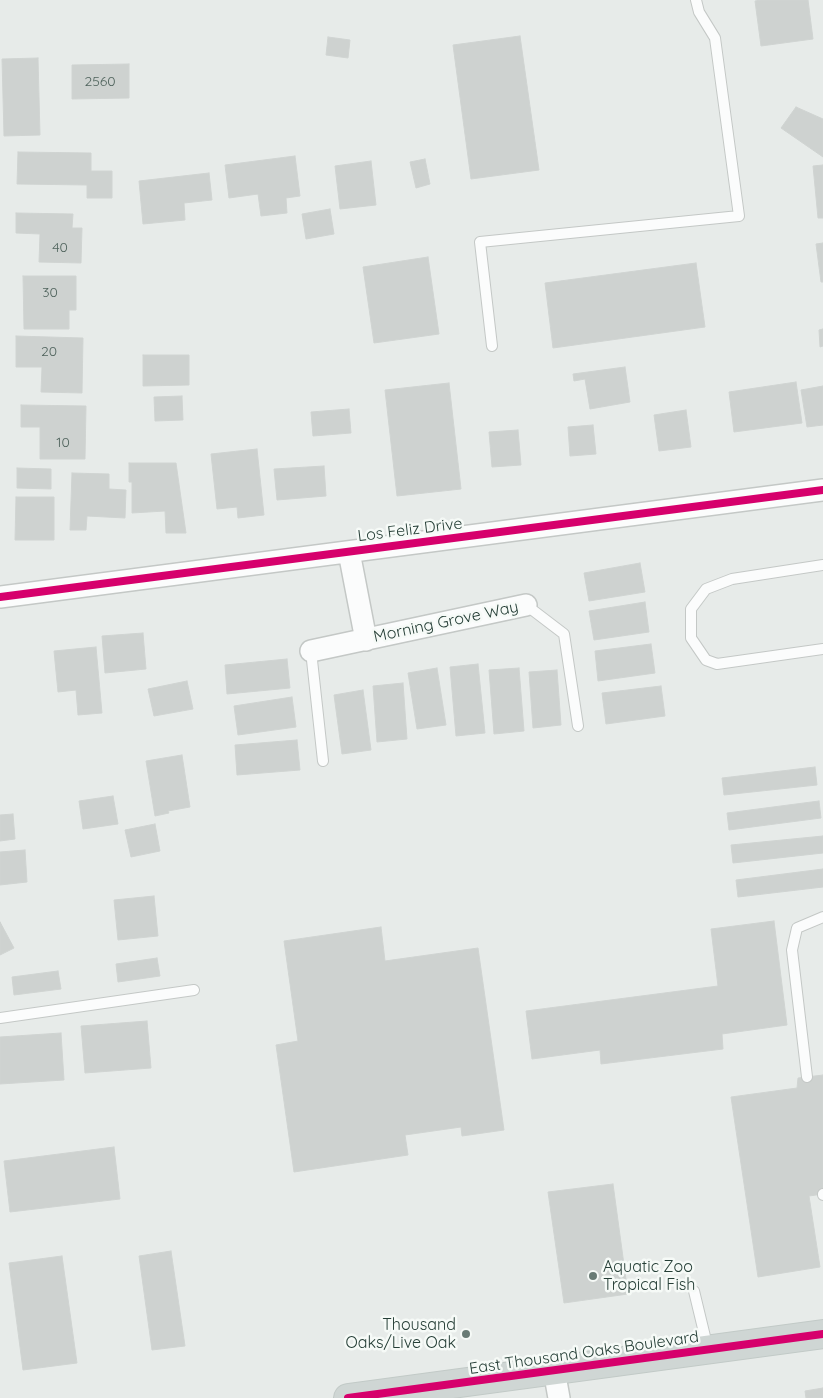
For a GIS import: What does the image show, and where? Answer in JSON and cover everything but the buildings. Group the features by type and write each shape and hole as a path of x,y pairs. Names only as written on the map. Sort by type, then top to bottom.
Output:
{"main road":[{"name":"East Thousand Oaks Boulevard","path":"348,1398 823,1334"}],"street":[{"name":"Los Feliz Drive","path":"0,597 823,490"},
{"name":"Morning Grove Way","path":"349,552 366,640"},
{"name":"Morning Grove Way","path":"311,652 526,605"},
{"path":"554,1370 559,1398"}],"lane":[{"path":"492,346 480,242 739,216 715,38 699,12 696,0"},
{"path":"823,565 732,579 706,589 691,609 691,638 706,660 718,664 823,649"},
{"path":"526,605 564,634 578,726"},
{"path":"311,652 323,761"},
{"path":"807,1077 792,950 797,928 823,918"},
{"path":"0,1018 194,990"},
{"path":"694,1291 708,1350"}],"cycle path":[{"path":"0,597 823,490"},
{"path":"348,1398 823,1334"}],"place":[{"name":"Aquatic Zoo Tropical Fish","path":"593,1276"},
{"name":"Thousand Oaks/Live Oak","path":"466,1334"}]}
